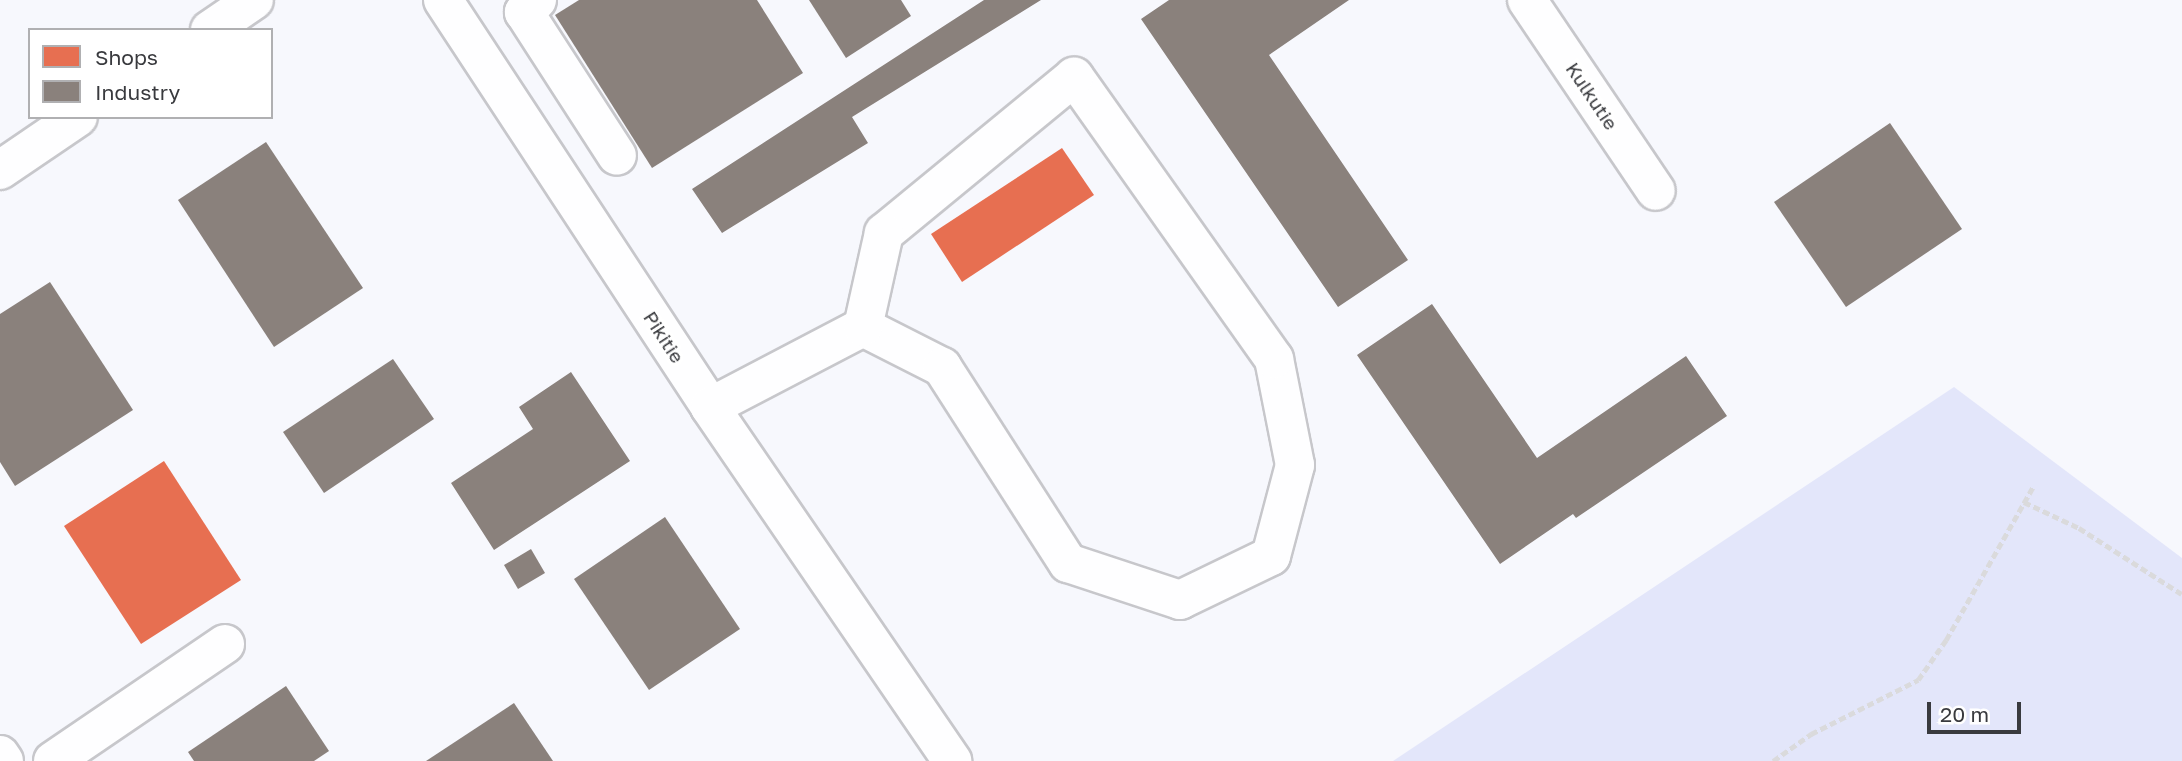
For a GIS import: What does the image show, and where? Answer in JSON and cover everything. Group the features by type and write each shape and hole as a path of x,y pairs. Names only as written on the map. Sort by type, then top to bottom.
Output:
{"street":[{"path":"212,28 254,0"},
{"name":"Pikitie","path":"443,0 710,407 951,761"},
{"path":"537,0 524,12 617,156"},
{"name":"Kulkutie","path":"1527,0 1656,191"},
{"path":"710,407 863,327 884,233 1074,77 1274,359 1295,465 1271,556 1180,600 1068,563 942,367 863,327"},
{"path":"0,170 75,119"},
{"path":"53,761 225,644"},
{"path":"0,755 4,761"}],"path":[{"path":"1773,761 1811,734 1918,680 1946,640 2034,485"},
{"path":"2024,502 2079,528 2182,594"}],"shaded area":[{"path":"1954,387 2182,558 2182,761 1393,761"}],"building: Shops":[{"path":"1062,148 1094,195 962,282 931,234"},
{"path":"164,461 241,580 141,644 64,526"}],"building: Industry":[{"path":"579,0 757,0 803,73 652,168 555,15"},
{"path":"809,0 901,0 911,16 846,58"},
{"path":"984,0 1041,0 852,117 868,143 722,233 692,189"},
{"path":"1169,0 1349,0 1269,55 1408,260 1338,307 1141,19"},
{"path":"1890,123 1962,229 1846,307 1774,202"},
{"path":"266,142 363,288 274,347 178,200"},
{"path":"50,282 133,410 15,486 0,462 0,314"},
{"path":"1432,304 1537,458 1686,356 1727,416 1576,518 1573,514 1500,564 1357,355"},
{"path":"393,359 434,419 324,493 283,432"},
{"path":"571,372 630,461 494,550 451,483 533,429 519,407"},
{"path":"665,517 740,629 649,690 574,579"},
{"path":"531,549 545,573 518,589 504,565"},
{"path":"286,686 329,751 314,761 194,761 188,752"},
{"path":"514,703 553,761 426,761"}]}
